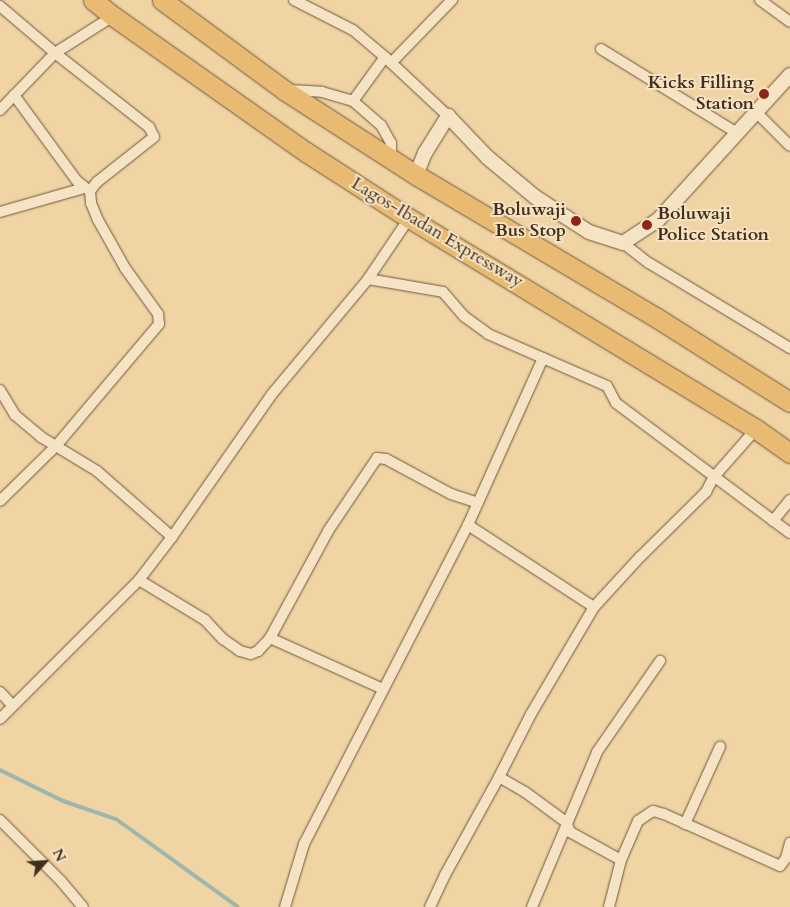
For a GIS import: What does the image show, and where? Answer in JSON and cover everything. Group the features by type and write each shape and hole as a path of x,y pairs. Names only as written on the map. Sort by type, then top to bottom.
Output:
{"highway":[{"name":"Lagos-Ibadan Expressway","path":"93,0 306,152 756,429 790,454"},
{"path":"162,0 284,90 391,159 657,318 790,402"}],"street":[{"path":"294,0 353,30 448,116 487,157 535,197 589,232 623,244 649,263 790,348"},
{"path":"353,101 388,60 452,0"},
{"path":"760,0 790,22"},
{"path":"0,6 55,53 149,127 154,137 87,189 0,212"},
{"path":"0,110 55,53 113,16"},
{"path":"600,49 738,133"},
{"path":"623,244 658,220 738,133 755,111 790,75"},
{"path":"284,90 322,92 353,101 381,125 391,142 391,159"},
{"path":"0,501 56,446 159,324 158,314 125,268 98,220 87,189 14,95"},
{"path":"755,111 790,146"},
{"path":"416,175 425,153 448,116"},
{"path":"0,719 139,580 272,394 368,279 410,217"},
{"path":"368,279 443,292 465,317 488,334 608,386 616,403 713,478 790,533"},
{"path":"285,907 304,844 468,525 543,358"},
{"path":"0,390 14,415 56,446 97,471 172,536"},
{"path":"430,907 444,875 531,714 594,607 640,557 706,492 713,478 756,429"},
{"path":"139,580 205,620 223,640 240,651 251,654 258,651 270,638 328,531 377,458 386,459 451,494 478,503"},
{"path":"773,521 790,500"},
{"path":"468,525 594,607"},
{"path":"270,638 383,689"},
{"path":"532,907 566,822 597,752 660,661"},
{"path":"0,692 12,705"},
{"path":"685,824 709,767 720,747"},
{"path":"499,776 525,792 566,822 570,832 621,860"},
{"path":"609,907 621,860 638,821 653,811 780,866 786,858 790,843"},
{"path":"0,820 61,881 83,907"}],"waterway":[{"path":"0,770 63,801 116,819 238,907"}],"place":[{"name":"Kicks Filling Station","path":"764,94"},
{"name":"Boluwaji Bus Stop","path":"576,221"},
{"name":"Boluwaji Police Station","path":"647,225"}]}
